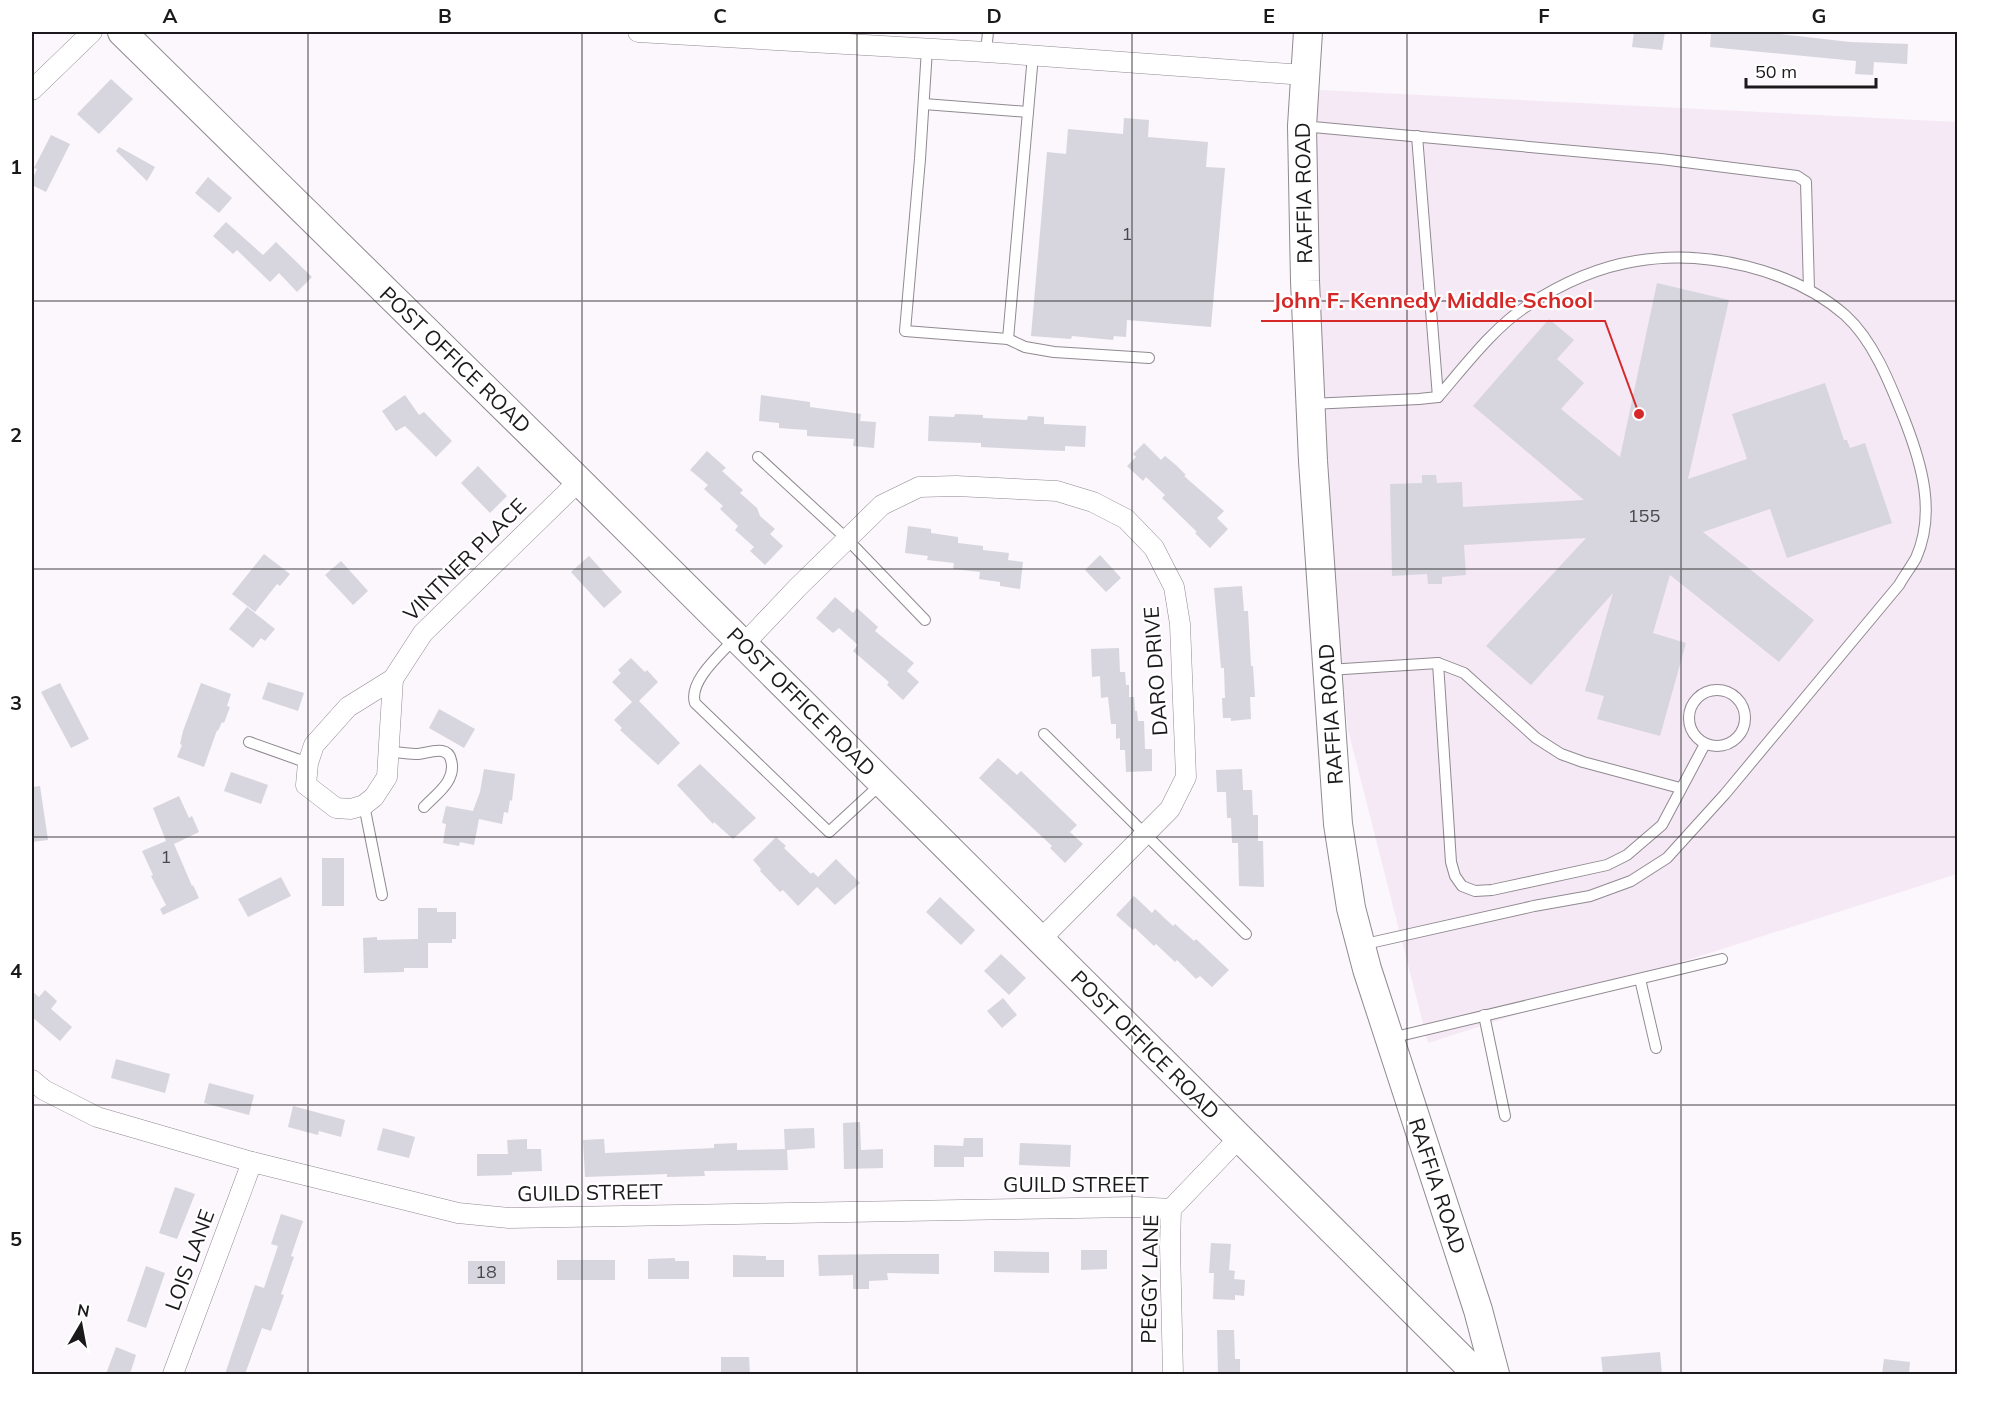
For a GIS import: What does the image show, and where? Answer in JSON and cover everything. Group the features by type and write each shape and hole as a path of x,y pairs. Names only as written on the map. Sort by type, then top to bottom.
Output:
{"street":[{"path":"32,90 92,32"},
{"name":"POST OFFICE ROAD","path":"122,32 579,481 1477,1374"},
{"path":"638,32 1033,55 1304,75"},
{"name":"RAFFIA ROAD","path":"1308,32 1302,126 1305,281 1310,404 1338,824 1351,908 1360,945 1388,1038 1478,1310 1495,1374"},
{"name":"VINTNER PLACE","path":"308,764 314,745 348,707 393,679 423,633 579,481"},
{"name":"DARO DRIVE","path":"740,641 882,505 919,487 956,486 1057,491 1093,502 1126,519 1154,548 1174,587 1180,624 1186,777 1170,809 1040,940"},
{"name":"VINTNER PLACE","path":"364,805 374,796 387,777 393,679"},
{"path":"308,764 306,785 336,808 351,809 364,805"},
{"name":"GUILD STREET","path":"32,1080 44,1090 98,1118 252,1162 458,1213 509,1218 1135,1207 1172,1209"},
{"name":"PEGGY LANE","path":"1173,1374 1172,1209 1239,1138"},
{"name":"LOIS LANE","path":"173,1374 252,1162"}],"lane":[{"path":"986,52 988,32"},
{"path":"927,49 905,331 1008,339 1025,347 1054,352 1149,358"},
{"path":"1008,339 1033,55"},
{"path":"924,104 1028,112"},
{"path":"1302,126 1661,159 1797,176 1806,182 1809,289"},
{"path":"1417,136 1438,397"},
{"path":"1310,404 1438,397 1481,347 1525,307 1570,281 1635,261 1665,258 1712,259 1761,270 1809,289 1846,316 1887,375 1909,430 1924,482 1927,507 1916,558 1899,585 1725,794 1667,858 1631,881 1590,896 1534,906 1360,945"},
{"path":"758,457 847,539 925,620"},
{"path":"740,641 704,672 696,684 693,696 695,703 829,832 881,783"},
{"path":"1438,663 1451,862 1455,876 1462,886 1475,891 1492,890 1607,865 1628,855 1662,825 1705,744"},
{"path":"1328,670 1438,663 1464,673 1536,738 1561,754 1680,788"},
{"path":"1714,690 1732,694 1739,700 1746,718 1740,736 1732,743 1723,746 1714,747 1705,744 1692,732 1689,714 1692,705 1697,698 1714,690"},
{"path":"1044,734 1246,934"},
{"path":"249,742 308,764"},
{"path":"389,752 418,754 432,751 449,754 452,762 451,777 424,807"},
{"path":"364,805 382,895"},
{"path":"1388,1038 1722,959"},
{"path":"1640,979 1656,1048"},
{"path":"1484,1015 1505,1116"}],"shaded area":[{"path":"1300,89 1957,122 1957,874 1428,1043 1348,730 1331,578"}],"building":[{"path":"1634,32 1665,32 1662,50 1632,47"},
{"path":"1711,32 1761,34 1762,32 1850,42 1908,44 1907,64 1874,62 1873,75 1855,74 1856,61 1710,47"},
{"path":"111,79 133,99 99,134 77,114"},
{"path":"1124,118 1149,120 1148,137 1208,142 1206,167 1225,168 1211,327 1127,320 1126,337 1114,336 1113,340 1072,336 1071,339 1031,336 1047,152 1066,154 1068,129 1123,134"},
{"path":"51,135 70,144 46,192 32,185 32,180 37,169 34,168"},
{"path":"119,147 155,167 147,181 116,151"},
{"path":"208,177 232,198 219,213 195,193"},
{"path":"226,222 263,255 276,242 312,277 297,292 279,273 270,282 237,250 233,254 213,236"},
{"path":"1657,283 1729,300 1688,479 1747,459 1732,414 1825,383 1844,440 1847,440 1850,448 1865,443 1892,523 1787,558 1770,509 1703,532 1814,620 1779,662 1670,575 1653,633 1686,643 1660,736 1597,719 1604,696 1585,691 1613,593 1531,685 1486,646 1586,538 1464,545 1466,575 1442,577 1442,584 1428,584 1427,574 1392,576 1390,484 1422,483 1422,475 1436,475 1437,483 1462,482 1463,507 1584,500 1473,406 1549,319 1574,340 1557,359 1584,383 1561,409 1620,457"},
{"path":"405,395 419,415 424,412 452,441 436,457 405,426 396,431 382,411"},
{"path":"761,395 810,402 810,407 861,414 860,421 876,422 874,448 853,446 854,439 807,436 807,430 779,428 779,423 759,421"},
{"path":"955,414 1027,420 1028,416 1044,417 1044,424 1086,426 1085,447 1065,446 1065,451 981,447 981,443 928,441 929,416 954,417"},
{"path":"1144,443 1161,460 1165,456 1177,466 1186,475 1184,476 1224,511 1217,518 1228,529 1210,548 1162,498 1165,495 1146,477 1143,481 1127,466 1136,457 1133,454"},
{"path":"707,451 726,468 722,471 743,490 740,493 775,529 770,534 783,546 765,565 750,551 754,547 735,530 738,526 720,509 723,506 704,489 708,485 690,470"},
{"path":"478,466 507,496 490,513 461,483"},
{"path":"908,526 931,529 931,533 958,537 958,543 983,546 983,550 1009,553 1008,560 1023,562 1020,589 1000,586 1000,582 979,579 980,572 953,569 954,563 927,560 928,556 905,553"},
{"path":"264,554 290,574 280,586 277,584 255,612 232,594"},
{"path":"1100,555 1121,578 1106,592 1085,570"},
{"path":"589,556 622,592 604,608 571,572"},
{"path":"341,561 368,591 353,605 325,575"},
{"path":"1242,586 1244,611 1248,611 1255,697 1250,697 1251,719 1231,721 1231,718 1223,718 1224,668 1221,668 1214,588"},
{"path":"835,597 853,613 857,608 878,627 875,631 914,663 907,671 919,682 903,700 887,685 889,682 853,651 858,645 839,628 833,633 816,618"},
{"path":"247,607 275,629 265,641 261,638 253,648 229,629"},
{"path":"1119,648 1120,672 1125,672 1126,685 1129,685 1129,697 1134,697 1138,721 1144,721 1145,749 1152,749 1152,771 1126,772 1125,750 1120,750 1120,738 1116,739 1116,724 1111,724 1108,697 1101,698 1100,676 1092,677 1091,649"},
{"path":"631,658 658,682 639,701 680,743 658,765 620,730 622,728 614,720 632,702 612,682 621,673 618,670"},
{"path":"268,682 304,693 298,711 262,699"},
{"path":"60,683 89,739 71,748 41,692"},
{"path":"201,683 231,694 227,706 230,707 224,723 222,722 217,730 204,767 177,757 182,745 180,744 183,731"},
{"path":"439,709 475,729 464,748 429,728"},
{"path":"998,758 1017,775 1021,771 1077,825 1070,832 1083,844 1065,863 1050,848 1052,846 979,778"},
{"path":"700,764 756,818 733,839 714,822 713,824 677,785"},
{"path":"484,769 515,774 512,801 510,800 508,813 504,812 502,824 479,819 474,845 460,842 459,846 443,843 446,824 442,823 446,806 473,811 480,792"},
{"path":"1242,769 1243,790 1252,790 1253,815 1258,815 1258,841 1263,841 1264,887 1239,886 1238,843 1232,843 1231,818 1227,818 1226,792 1217,792 1216,770"},
{"path":"231,772 268,785 261,804 224,791"},
{"path":"40,786 48,840 32,842 32,787"},
{"path":"179,796 189,818 192,816 199,832 174,844 199,898 163,915 160,909 166,905 151,876 153,875 142,851 166,841 153,808"},
{"path":"776,837 811,874 813,872 818,877 836,859 860,883 835,905 817,887 798,906 783,890 780,892 753,860"},
{"path":"322,858 344,858 344,906 322,906"},
{"path":"281,877 291,896 248,917 238,899"},
{"path":"1134,896 1152,913 1155,909 1173,926 1175,924 1194,941 1196,939 1229,970 1212,987 1200,976 1196,979 1177,960 1175,962 1156,944 1154,946 1135,928 1133,930 1116,915"},
{"path":"940,897 975,930 961,945 926,912"},
{"path":"418,908 437,908 437,912 456,912 456,939 452,939 452,943 428,943 428,968 404,968 404,972 364,973 363,938 418,939"},
{"path":"1001,954 1026,978 1009,995 984,971"},
{"path":"45,990 57,1001 51,1009 72,1027 60,1041 32,1017 32,991 39,997"},
{"path":"1003,998 1017,1015 1002,1028 987,1011"},
{"path":"116,1059 170,1074 165,1093 111,1078"},
{"path":"209,1083 254,1095 249,1115 204,1103"},
{"path":"293,1106 345,1120 341,1137 319,1131 318,1135 288,1127"},
{"path":"860,1122 861,1150 883,1149 883,1168 844,1169 843,1123"},
{"path":"383,1128 415,1137 409,1158 377,1150"},
{"path":"814,1128 815,1148 787,1150 788,1170 704,1171 705,1176 667,1177 667,1174 585,1177 583,1140 604,1139 605,1153 714,1148 714,1144 737,1143 737,1150 785,1149 784,1129"},
{"path":"964,1138 983,1138 983,1157 964,1157 964,1167 934,1167 934,1145 963,1146"},
{"path":"527,1139 527,1149 541,1149 542,1171 477,1176 477,1154 508,1154 507,1140"},
{"path":"1020,1143 1071,1145 1070,1167 1019,1165"},
{"path":"175,1187 195,1194 177,1239 159,1233"},
{"path":"281,1214 303,1221 281,1294 284,1295 271,1331 262,1328 245,1374 225,1374 255,1285 264,1288 278,1246 271,1244"},
{"path":"1211,1243 1231,1244 1229,1270 1235,1271 1234,1279 1245,1280 1244,1296 1235,1295 1235,1300 1213,1299 1214,1273 1209,1273"},
{"path":"1081,1250 1107,1250 1107,1269 1081,1270"},
{"path":"994,1251 1049,1252 1049,1273 994,1272"},
{"path":"939,1254 939,1274 887,1273 888,1280 869,1281 869,1289 853,1289 853,1275 819,1276 818,1255"},
{"path":"733,1255 766,1256 766,1260 784,1260 784,1277 733,1277"},
{"path":"675,1258 675,1261 689,1261 689,1279 648,1279 648,1259"},
{"path":"557,1260 615,1260 615,1280 557,1280"},
{"path":"468,1261 505,1261 505,1284 468,1284"},
{"path":"146,1266 165,1273 146,1328 127,1321"},
{"path":"1217,1330 1234,1330 1235,1359 1240,1359 1240,1374 1218,1374"},
{"path":"116,1347 136,1355 130,1374 106,1374"},
{"path":"1660,1352 1662,1374 1603,1374 1601,1357"},
{"path":"721,1357 749,1357 750,1374 721,1374"},
{"path":"1884,1359 1910,1362 1909,1374 1882,1374"}],"place":[{"name":"John F. Kennedy Middle School","path":"1639,414"}]}
